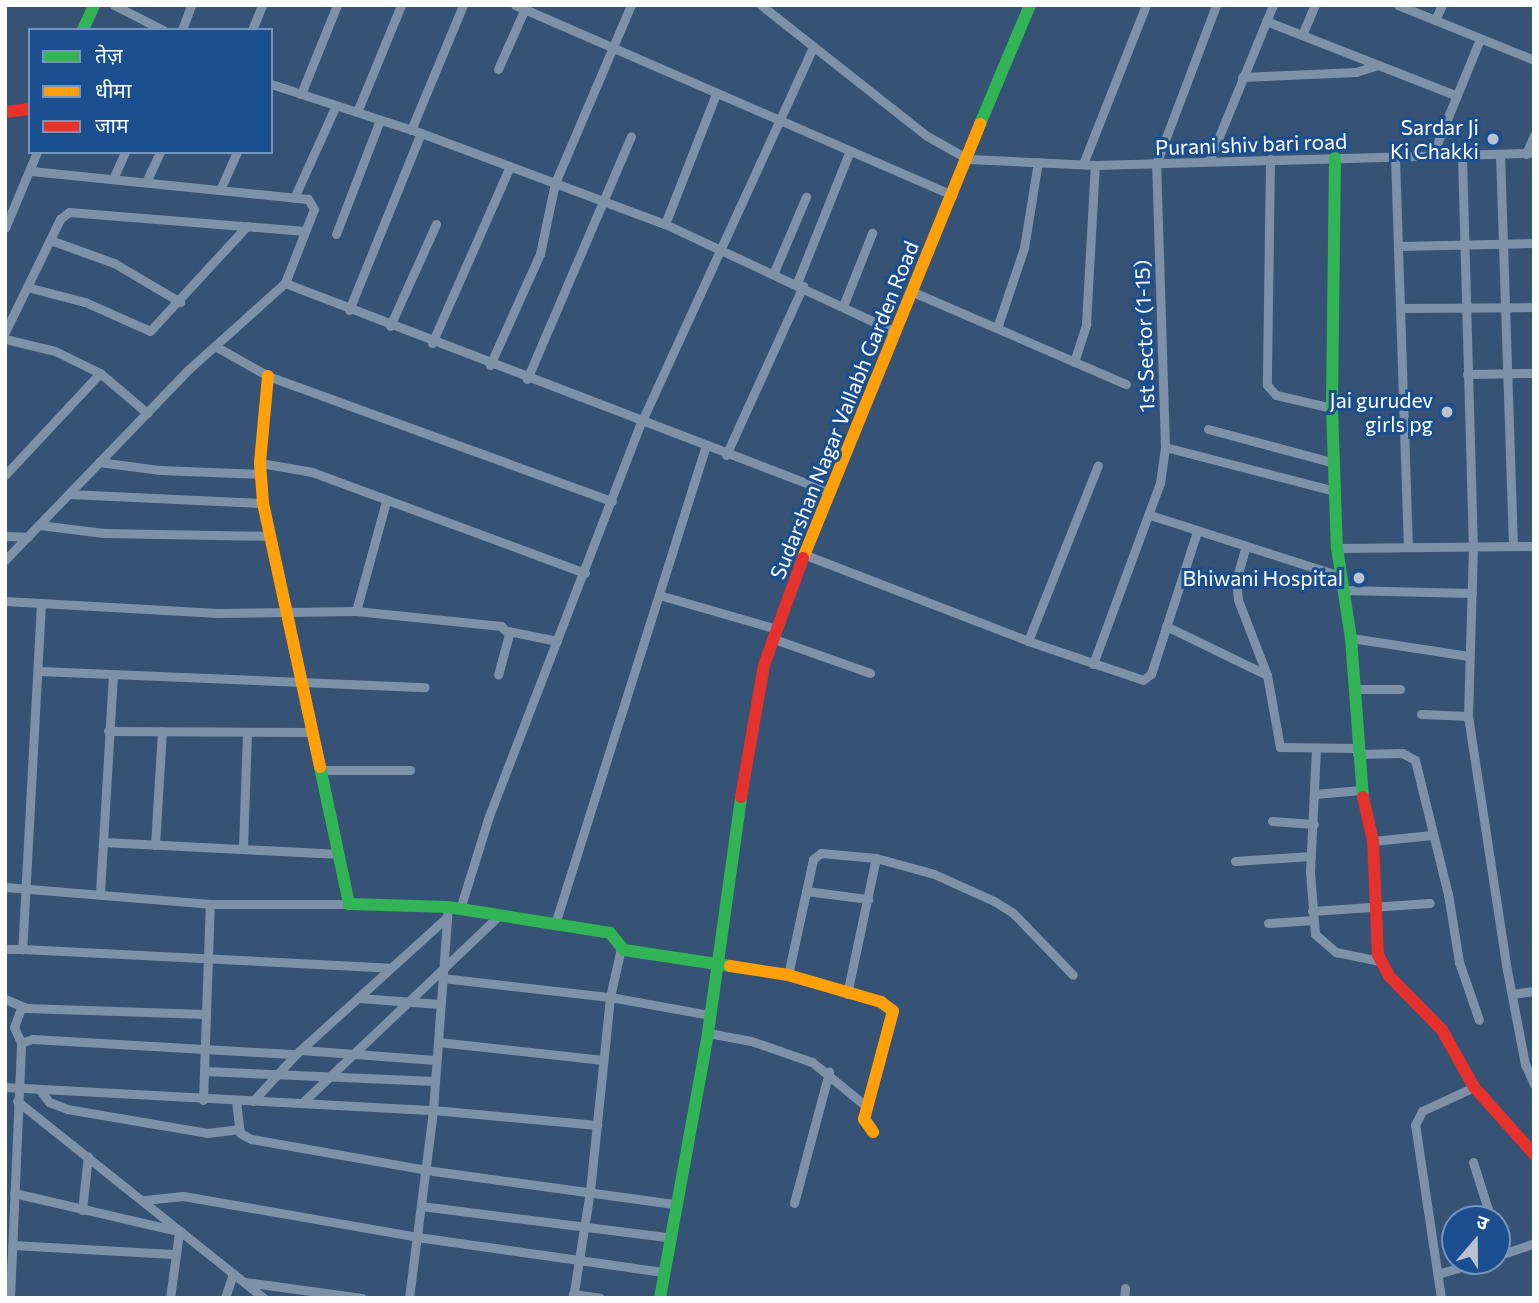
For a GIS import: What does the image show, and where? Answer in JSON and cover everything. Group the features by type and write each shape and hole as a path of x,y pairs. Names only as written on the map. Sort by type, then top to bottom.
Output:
{"street":[{"path":"84,28 94,5"},
{"path":"114,5 159,28"},
{"path":"183,28 191,5"},
{"path":"253,28 262,5"},
{"path":"301,94 337,5"},
{"path":"357,112 401,5"},
{"path":"411,130 463,5"},
{"path":"490,365 540,254 555,183 631,5"},
{"path":"761,5 927,135 968,159"},
{"name":"Sudarshan Nagar Vallabh Garden Road","path":"660,1298 668,1237 708,1033 751,721 775,634 827,491 914,292 1030,5"},
{"path":"1083,164 1146,5"},
{"name":"1st Sector (1-15)","path":"1093,664 1150,515 1165,447 1156,164 1216,5"},
{"path":"1209,161 1273,5"},
{"path":"1302,35 1315,5"},
{"path":"1398,5 1534,60"},
{"path":"1435,20 1442,5"},
{"path":"498,69 522,7 779,123 952,195"},
{"path":"1266,21 1457,96"},
{"path":"1432,156 1480,39"},
{"path":"409,1298 433,1110 442,976 452,911 641,423 724,249 813,48"},
{"path":"1242,77 1356,72 1378,65"},
{"path":"273,85 411,130 665,224 774,272 896,332"},
{"path":"665,224 716,94"},
{"path":"294,198 336,105"},
{"path":"5,112 28,109"},
{"path":"336,234 380,120"},
{"path":"349,310 421,134"},
{"path":"1530,154 1534,135"},
{"path":"527,379 631,136"},
{"path":"726,455 800,285 849,153"},
{"path":"5,228 36,154"},
{"path":"113,179 124,154"},
{"path":"146,182 159,154"},
{"path":"220,190 236,154"},
{"name":"Purani shiv bari road","path":"968,159 1095,165 1530,154"},
{"path":"1500,155 1513,546"},
{"path":"1462,156 1473,547 1468,716 1512,994 1534,1084"},
{"path":"1395,157 1408,547"},
{"path":"1270,159 1267,385 1276,395 1332,408"},
{"path":"1335,159 1332,408 1337,548 1351,638 1361,790 1373,841 1380,961 1389,976 1442,1030 1474,1087 1534,1154"},
{"path":"997,328 1024,248 1038,162"},
{"path":"1074,362 1086,324 1095,165"},
{"path":"432,343 510,166"},
{"path":"5,560 147,413 215,346 285,283 314,205 308,199 31,171"},
{"path":"774,272 806,197"},
{"path":"5,332 60,219 69,212 305,231"},
{"path":"390,326 436,224"},
{"path":"27,287 85,302 144,330 157,327 247,226"},
{"path":"843,306 872,233"},
{"path":"50,240 114,263 180,302"},
{"path":"1399,246 1534,243"},
{"path":"285,283 705,448 827,491"},
{"path":"914,292 1126,384"},
{"path":"1401,308 1534,307"},
{"path":"5,340 54,351 100,373 147,413"},
{"path":"215,346 268,376 612,501"},
{"path":"5,475 100,373"},
{"path":"1467,374 1534,373"},
{"path":"268,376 260,468 263,503 287,610 299,685 349,904"},
{"path":"1208,429 1335,463"},
{"path":"1165,447 1335,491"},
{"path":"555,924 705,448"},
{"path":"99,462 160,470 260,468 312,472 585,573"},
{"path":"1028,641 1098,465"},
{"path":"69,494 263,503"},
{"path":"356,611 386,501"},
{"path":"1150,515 1342,583 1472,593"},
{"path":"39,525 104,533 270,536"},
{"path":"803,554 1028,641 1093,664 1147,679 1197,532"},
{"path":"5,536 28,537"},
{"path":"1337,548 1534,546"},
{"path":"1245,549 1236,580 1238,600 1267,675 1280,747 1411,755 1432,835 1459,962 1479,1020"},
{"path":"659,596 775,634 870,673"},
{"path":"5,601 218,612 356,611 500,626 509,631 557,641"},
{"path":"22,949 41,603"},
{"path":"1166,626 1267,675"},
{"path":"498,675 509,631"},
{"path":"1351,638 1469,656"},
{"path":"39,671 299,685 425,687"},
{"path":"100,893 113,676"},
{"path":"1353,689 1400,689"},
{"path":"1421,714 1468,716"},
{"path":"108,731 247,734 311,732"},
{"path":"155,845 162,731"},
{"path":"243,847 247,734"},
{"path":"1315,749 1311,856 1315,934 1324,946 1353,958 1380,961"},
{"path":"319,770 410,770"},
{"path":"1315,794 1361,790"},
{"path":"1272,821 1314,824"},
{"path":"1373,841 1432,835"},
{"path":"103,842 243,847 336,854"},
{"path":"788,975 816,855 876,858 934,874 994,901 1013,914 1073,975"},
{"path":"1235,861 1311,856"},
{"path":"847,994 876,858"},
{"path":"5,887 210,904 349,904 452,911 610,933 621,948 788,975 881,1002 893,1011 864,1123 873,1132"},
{"path":"806,891 868,900"},
{"path":"1268,923 1375,906 1430,903"},
{"path":"203,1100 210,904"},
{"path":"253,1101 299,1052 452,911"},
{"path":"302,1103 351,1055 442,976 498,917"},
{"path":"600,1298 573,1296 577,1258 590,1191 610,997 621,948"},
{"path":"5,949 391,968"},
{"path":"442,976 610,997 710,1015"},
{"path":"1512,994 1534,991"},
{"path":"359,998 440,1004"},
{"path":"5,999 21,1008 206,1014"},
{"path":"10,1298 21,1043 14,1027 21,1008"},
{"path":"708,1033 762,1044 829,1072 867,1107"},
{"path":"21,1043 32,1039 436,1060"},
{"path":"438,1042 603,1060"},
{"path":"204,1071 275,1077 435,1081"},
{"path":"794,1203 829,1072"},
{"path":"5,1087 203,1100 433,1110 597,1125"},
{"path":"1441,1273 1415,1125 1422,1111 1474,1087"},
{"path":"40,1090 49,1102 67,1109 207,1133 238,1129 251,1139 426,1170 674,1204"},
{"path":"17,1101 145,1200 264,1298"},
{"path":"236,1101 238,1129"},
{"path":"82,1210 88,1156"},
{"path":"1473,1162 1487,1205"},
{"path":"14,1193 183,1232"},
{"path":"145,1200 183,1196 417,1237 663,1272"},
{"path":"421,1206 668,1237"},
{"path":"170,1298 173,1254 183,1232"},
{"path":"1511,1251 1534,1243"},
{"path":"13,1245 173,1254"},
{"path":"225,1298 233,1273"},
{"path":"1441,1275 1441,1298"},
{"path":"245,1282 362,1298"}],"traffic: fast":[{"path":"84,28 94,5"},
{"path":"980,124 1030,5"},
{"path":"1335,158 1332,408 1337,548 1351,638 1363,797"},
{"path":"320,767 349,904 448,907 610,933 624,950 730,966"},
{"path":"660,1298 708,1033 741,797"}],"traffic: slow":[{"path":"803,558 980,124"},
{"path":"268,376 260,463 263,503 320,767"},
{"path":"730,966 788,975 881,1002 893,1011 864,1119 873,1132"}],"traffic: jam":[{"path":"5,112 28,109"},
{"path":"741,797 764,665 803,558"},
{"path":"1363,797 1373,841 1378,955 1389,976 1442,1030 1474,1087 1534,1154"}],"place":[{"name":"Sardar Ji Ki Chakki","path":"1493,139"},
{"name":"Jai gurudev girls pg","path":"1447,412"},
{"name":"Bhiwani Hospital","path":"1359,578"}]}
